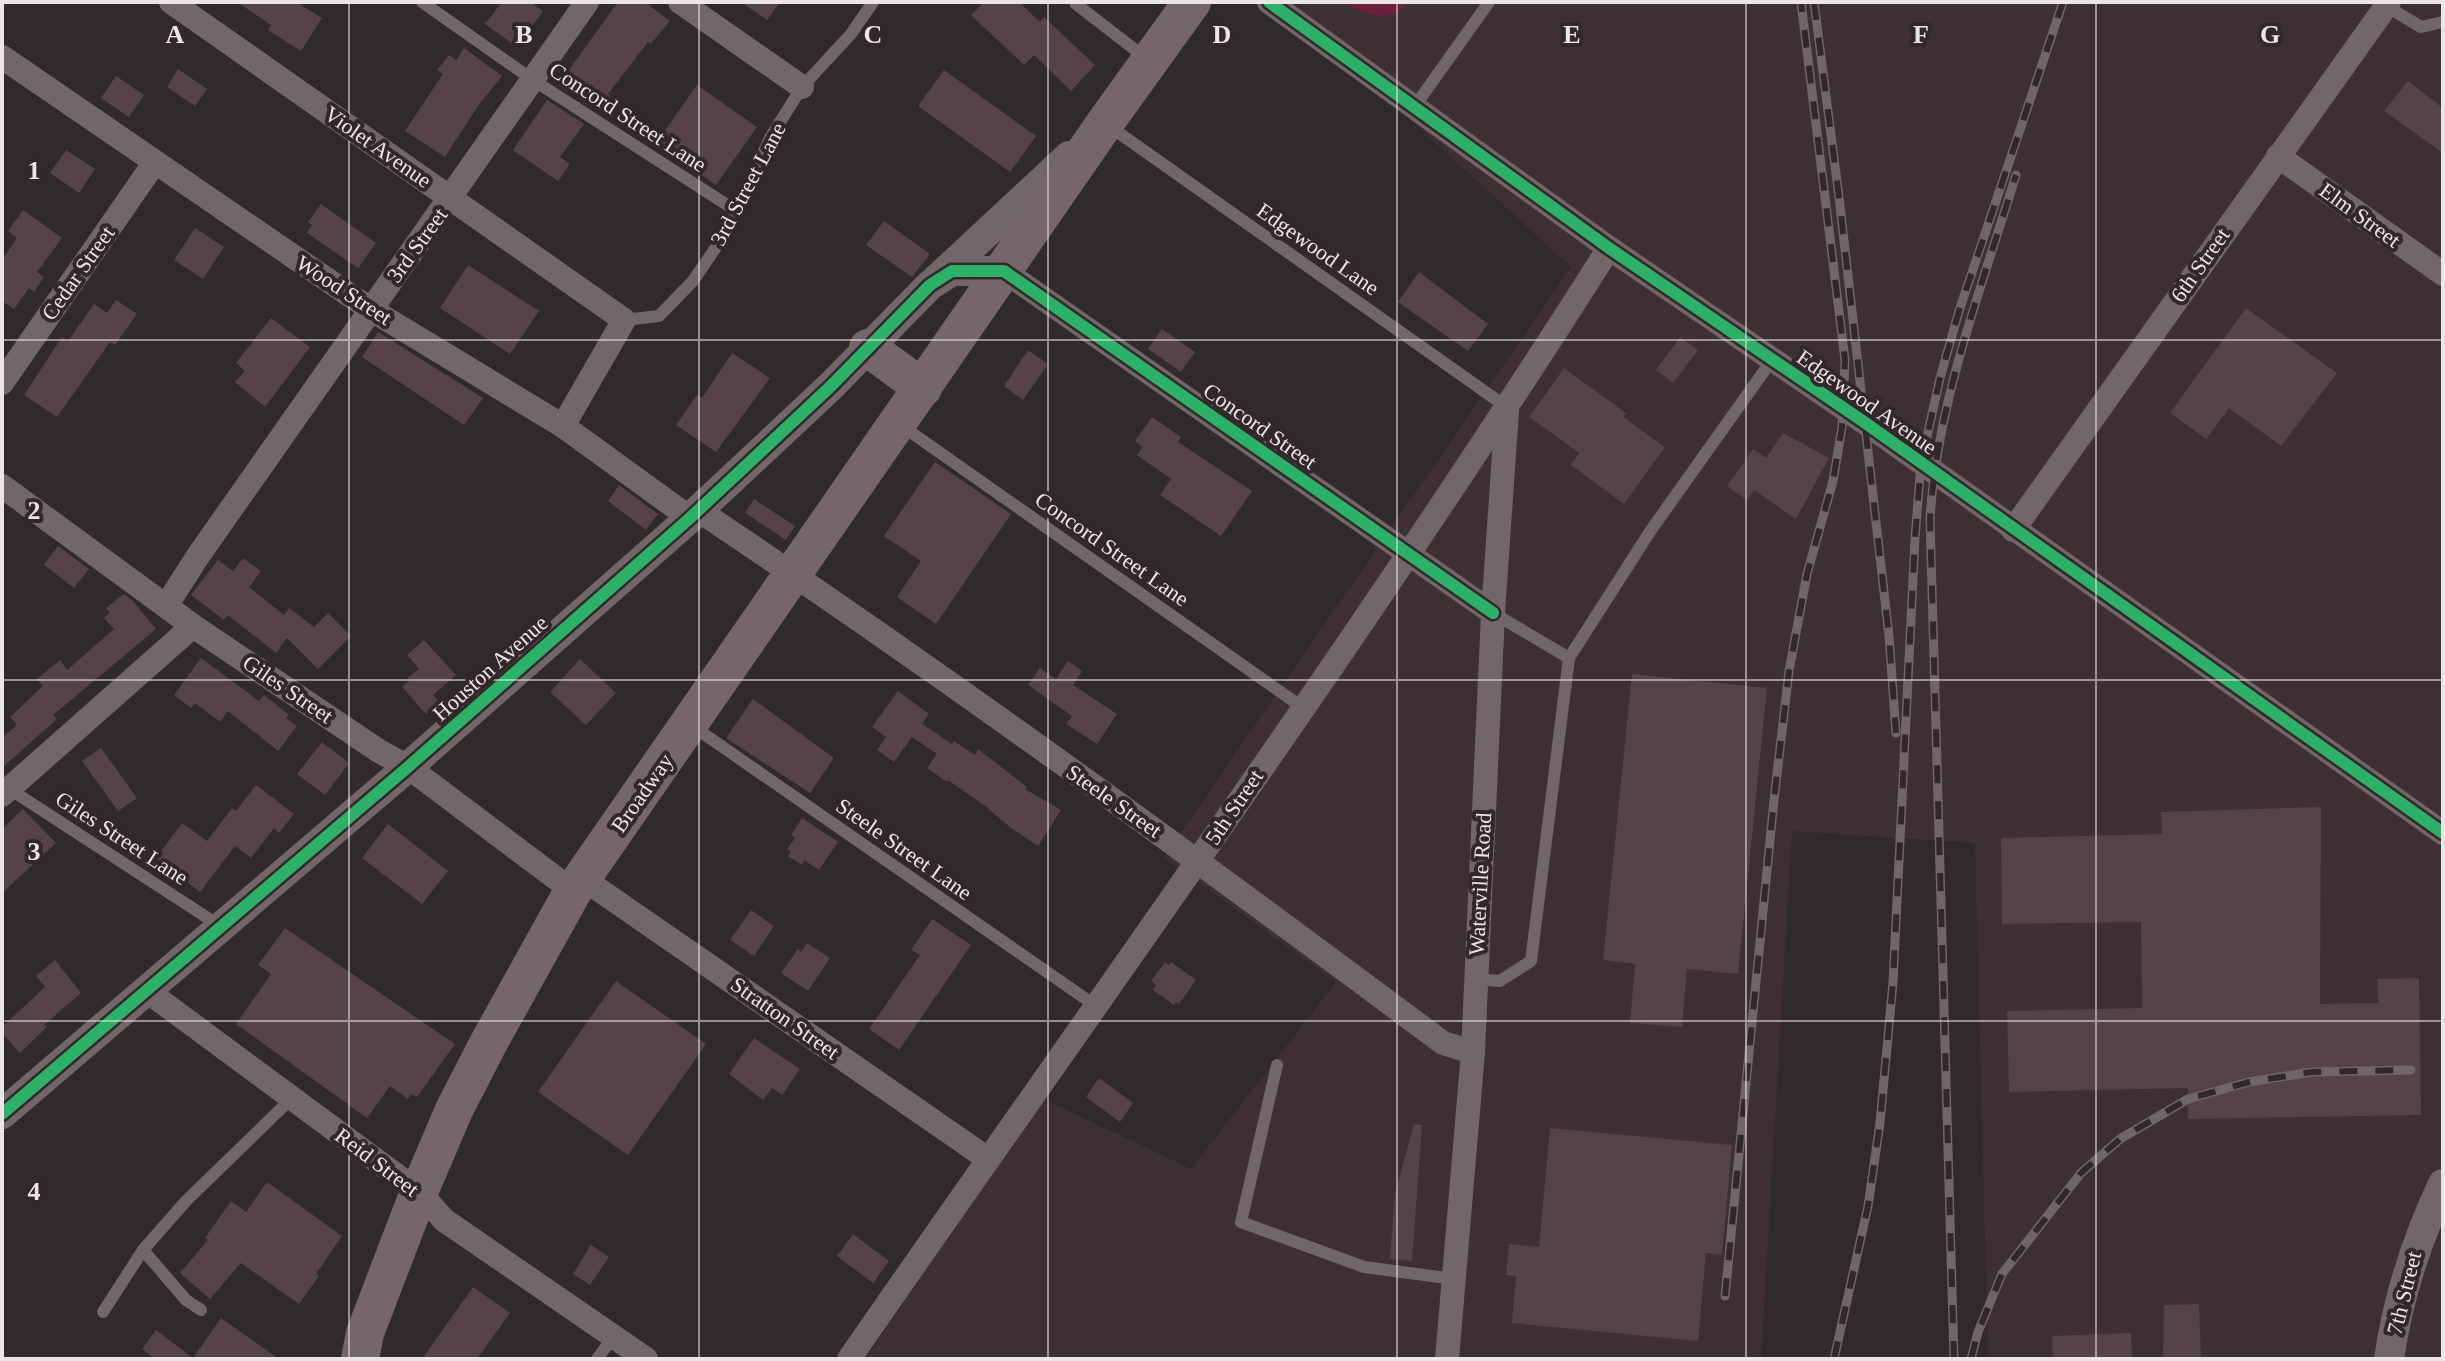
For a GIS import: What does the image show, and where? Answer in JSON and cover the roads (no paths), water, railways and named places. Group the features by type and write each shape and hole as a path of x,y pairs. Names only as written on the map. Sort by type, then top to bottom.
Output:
{"main road":[{"name":"Broadway","path":"357,1350 454,1110 578,884 1192,2"},
{"path":"868,348 923,388"}],"street":[{"name":"Violet Avenue","path":"171,2 624,320"},
{"name":"3rd Street","path":"166,606 370,309 452,198 587,2"},
{"path":"680,2 802,87"},
{"name":"Edgewood Avenue","path":"1269,2 1609,248 1864,422 2443,833"},
{"name":"6th Street","path":"2013,530 2387,4"},
{"name":"Wood Street","path":"2,57 370,309 563,426 694,514 794,574"},
{"path":"930,285 1105,123"},
{"name":"Elm Street","path":"2278,156 2443,274"},
{"name":"Cedar Street","path":"2,383 155,162"},
{"name":"5th Street","path":"849,1359 1198,860 1508,408 1609,248"},
{"name":"Houston Avenue","path":"2,1114 408,767 694,514 930,285 952,271 1004,271"},
{"name":"Concord Street","path":"1004,271 1493,613"},
{"path":"563,426 624,320"},
{"name":"Waterville Road","path":"1447,1359 1473,1052 1493,613 1508,408"},
{"name":"Giles Street","path":"4,491 193,626 379,751 408,767 578,884"},
{"name":"Steele Street","path":"794,574 1198,860 1443,1043 1473,1052"},
{"path":"4,789 193,626"},
{"name":"Stratton Street","path":"578,884 988,1159"},
{"name":"Reid Street","path":"147,991 419,1192 444,1220 646,1359"},
{"name":"7th Street","path":"2389,1359 2408,1268 2443,1184"}],"lane":[{"name":"Concord Street Lane","path":"422,2 533,80 735,210"},
{"name":"3rd Street Lane","path":"624,320 659,316 693,281 725,234 770,138 802,87 851,34 873,2"},
{"path":"1077,2 1150,61"},
{"path":"1415,106 1489,2"},
{"path":"2387,4 2421,27 2443,22"},
{"name":"Edgewood Lane","path":"1105,123 1508,408"},
{"path":"1476,979 1500,981 1531,961 1569,658 1651,530 1772,360"},
{"name":"Concord Street Lane","path":"899,423 1302,707"},
{"path":"1493,613 1569,658"},
{"name":"Steele Street Lane","path":"690,724 1096,1006"},
{"name":"Giles Street Lane","path":"4,789 220,926"},
{"path":"1277,1065 1241,1222 1364,1267 1454,1279"},
{"path":"103,1312 143,1250 186,1201 291,1099"},
{"path":"143,1250 186,1300 201,1310"},
{"path":"597,1359 614,1336"}],"railway":[{"path":"1725,1296 1789,671 1807,574 1833,481 1842,427 1845,360 1801,2"},
{"path":"1814,2 1889,636 1896,733"},
{"path":"1834,1359 1868,1206 1880,1123 1893,982 1921,464 1959,311 2063,2"},
{"path":"1954,1359 1930,519 1934,475 1951,388 2016,175"},
{"path":"1971,1359 1978,1332 2002,1274 2081,1173 2120,1139 2188,1099 2249,1082 2312,1072 2411,1070"}]}
